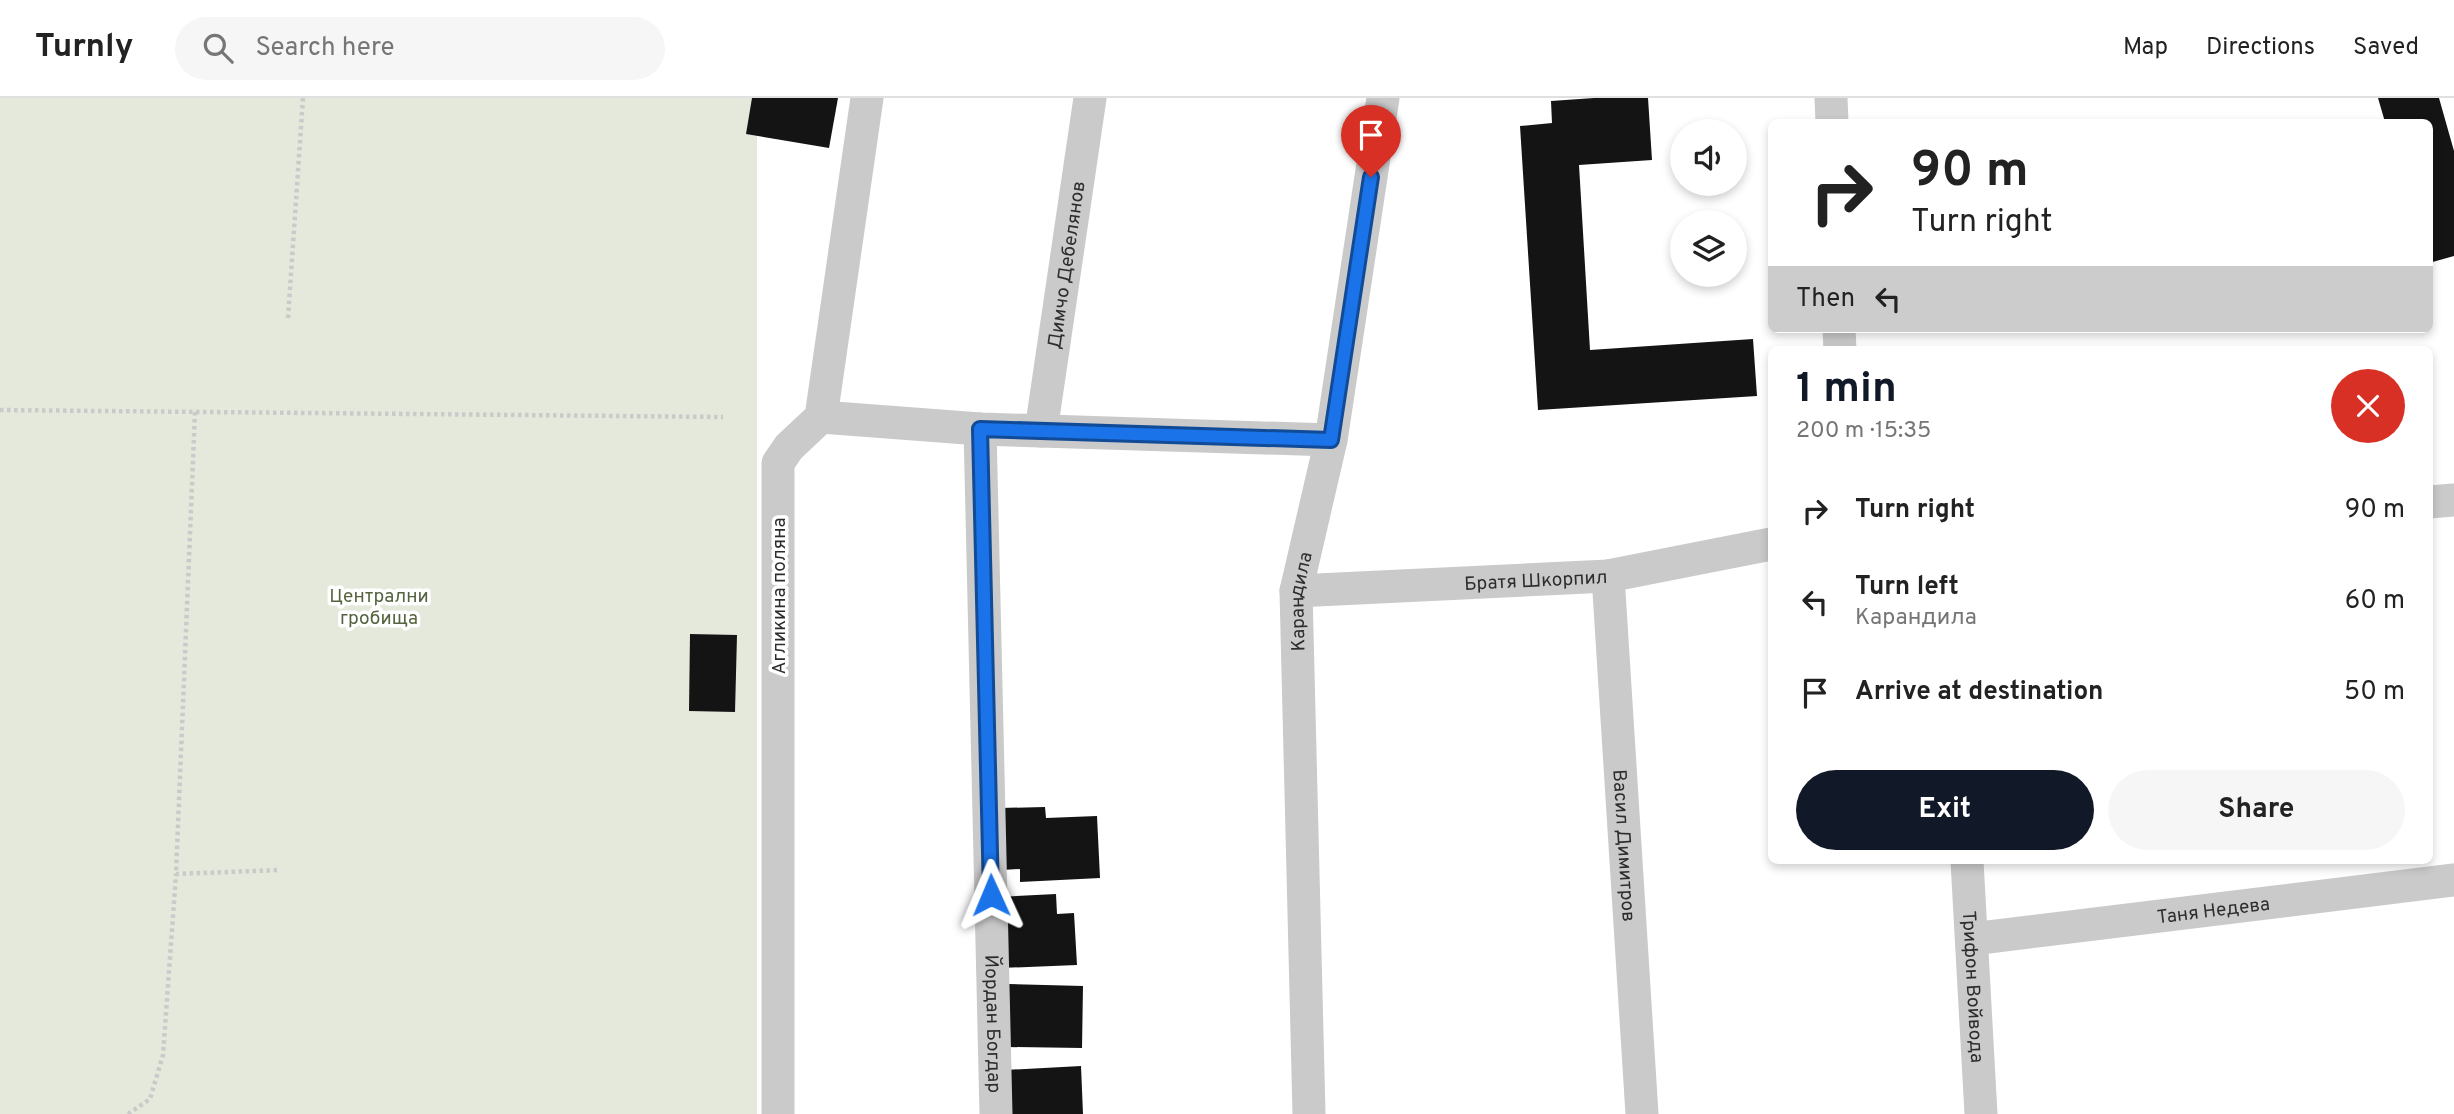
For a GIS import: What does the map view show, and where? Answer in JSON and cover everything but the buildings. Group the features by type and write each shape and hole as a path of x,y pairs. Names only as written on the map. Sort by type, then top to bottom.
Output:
{"street":[{"path":"867,98 821,417 980,429 1331,440"},
{"name":"Димчо Дебелянов","path":"1041,431 1090,98"},
{"name":"Карандила","path":"1309,1114 1296,590 1331,440 1383,98"},
{"path":"1831,98 1832,119"},
{"name":"Агликина поляна","path":"778,1114 778,463 789,447 821,417"},
{"name":"Йордан Богдар","path":"980,429 996,1114"},
{"name":"Братя Шкорпил","path":"1296,590 1608,576 1768,545"},
{"name":"Васил Димитров","path":"1608,576 1642,1114"},
{"name":"Трифон Войвода","path":"1967,864 1981,1114"},
{"name":"Таня Недева","path":"1972,939 2454,880"}],"path":[{"path":"288,318 303,98"},
{"path":"0,410 723,417"},
{"path":"128,1114 150,1099 163,1055 176,874 195,412"},
{"path":"176,874 280,870"}],"green space":[{"name":"Централни гробища","path":"0,98 757,98 757,1114 0,1114"}],"route":[{"path":"991,895 980,429 1331,440 1371,177"}]}
